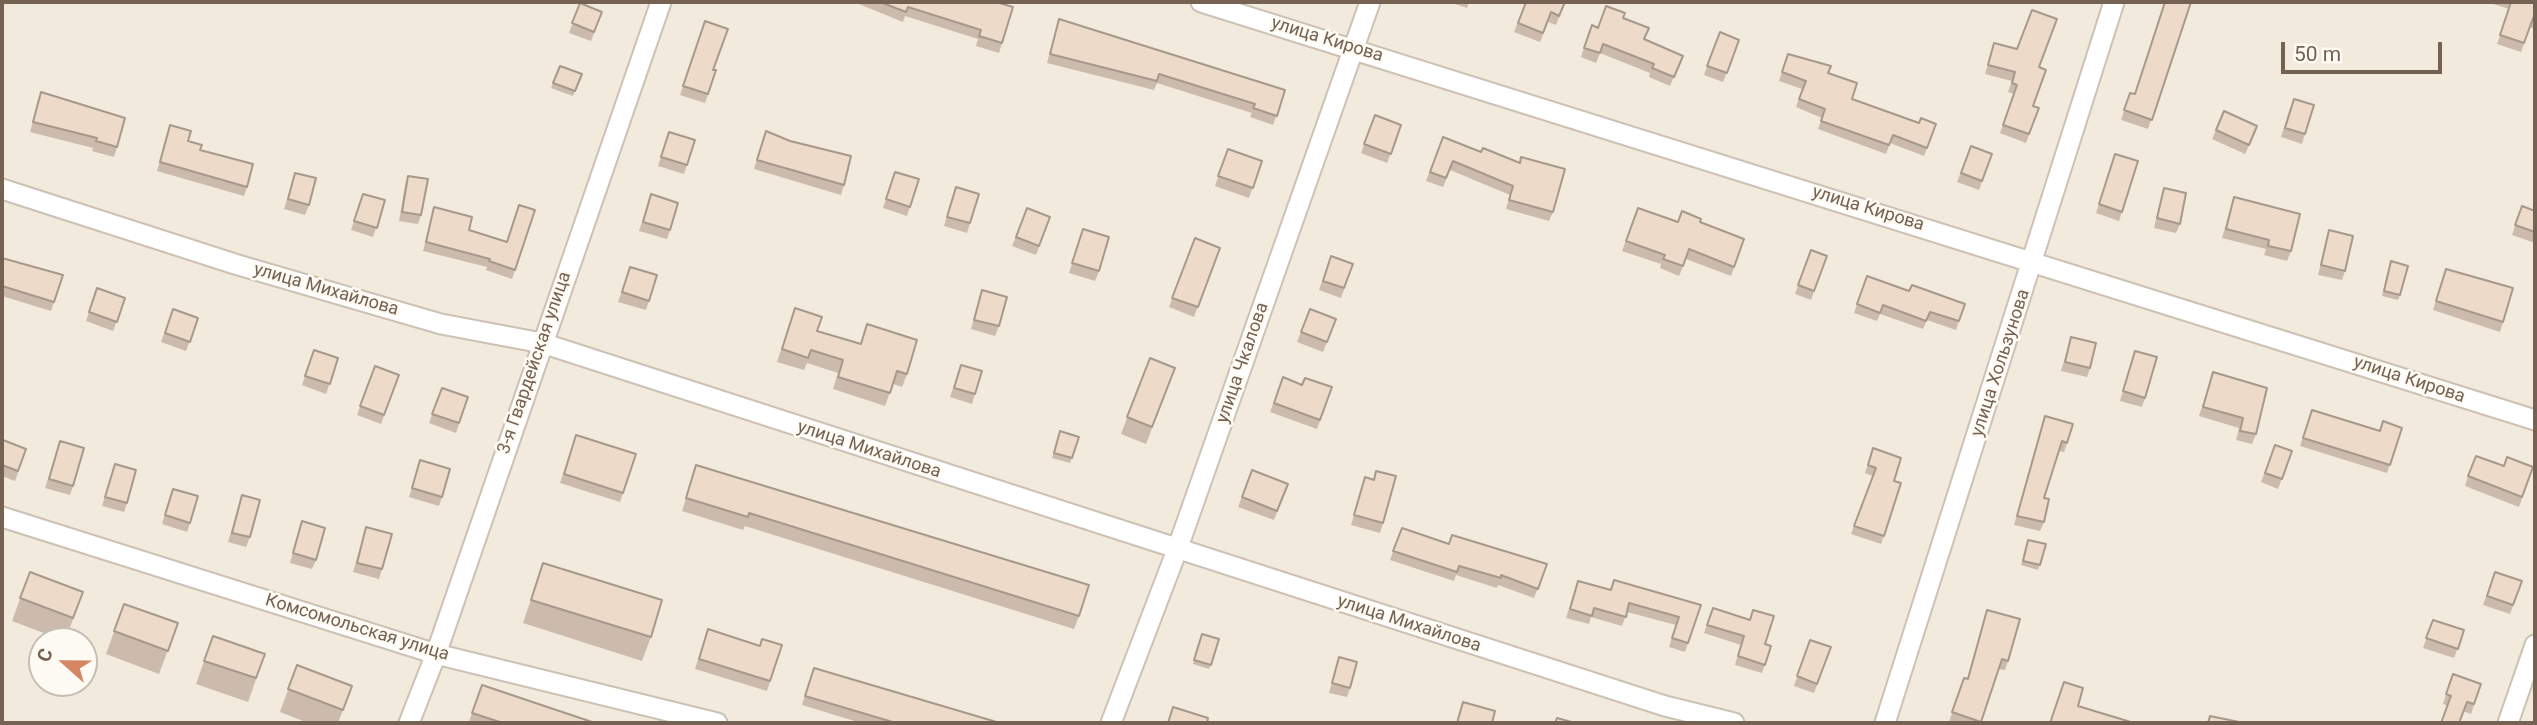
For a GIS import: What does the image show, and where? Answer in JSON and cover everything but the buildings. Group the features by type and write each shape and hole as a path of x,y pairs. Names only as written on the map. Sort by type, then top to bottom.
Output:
{"street":[{"name":"3-я Гвардейская улица","path":"409,723 436,654 541,343 661,2"},
{"name":"улица Кирова","path":"1201,2 2535,420"},
{"name":"улица Чкалова","path":"1111,723 1177,551 1370,2"},
{"name":"улица Хользунова","path":"1885,723 2034,261 2114,2"},
{"name":"улица Михайлова","path":"2,189 238,265 441,324 541,343 1177,551 1665,706 1734,723"},
{"name":"Комсомольская улица","path":"2,517 436,654 718,723"},
{"path":"2508,723 2535,645"}],"shaded area":[{"path":"2,2 2535,2 2535,723 2,723"}]}
